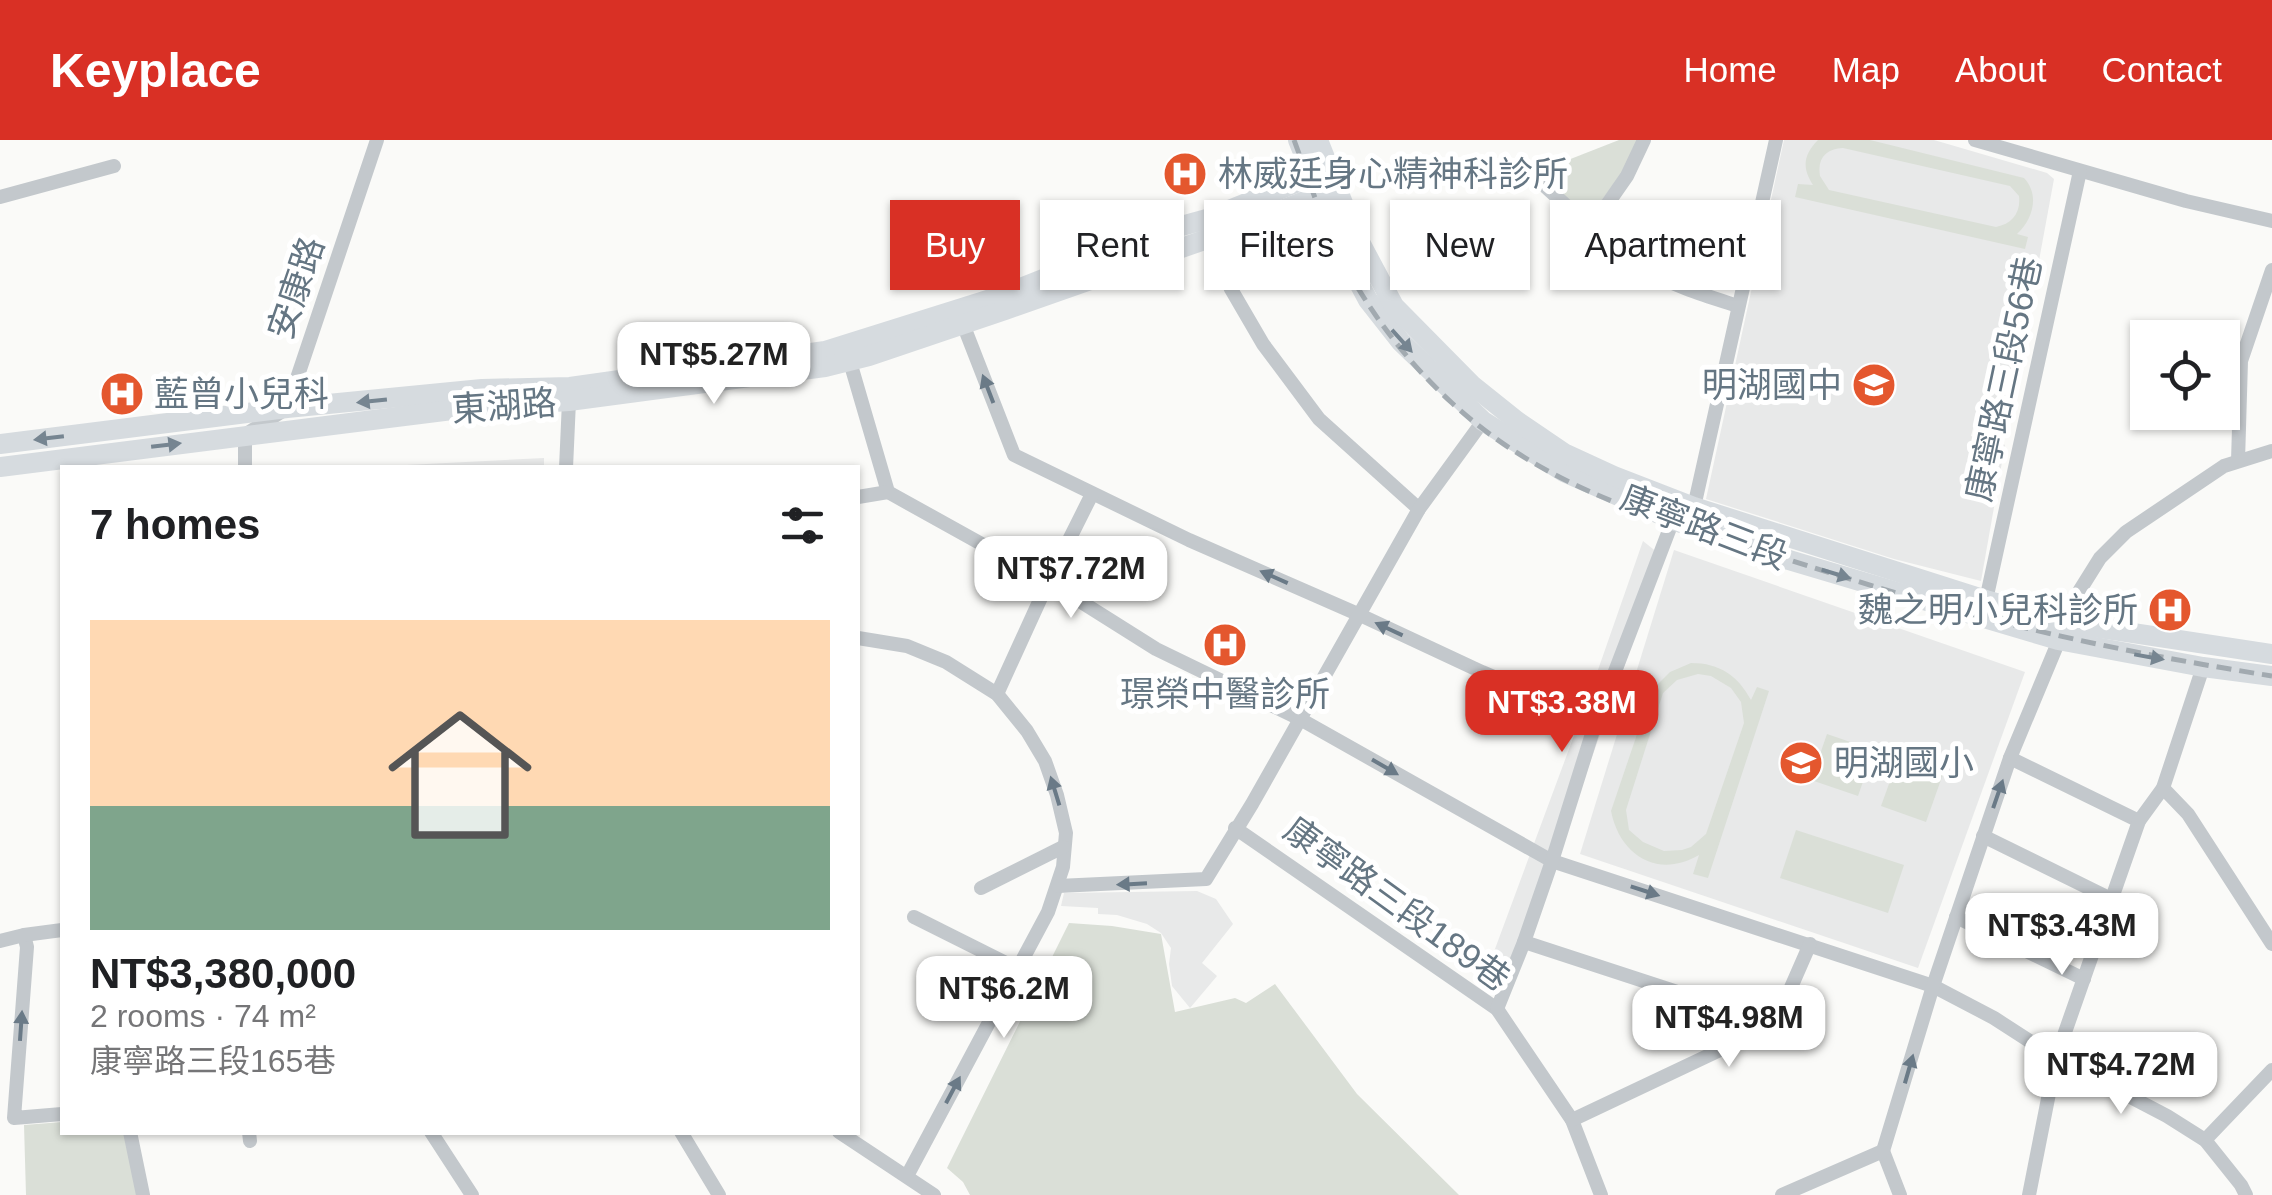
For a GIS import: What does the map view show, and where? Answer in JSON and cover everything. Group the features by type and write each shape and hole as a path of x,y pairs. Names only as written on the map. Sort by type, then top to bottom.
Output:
{"street":[{"name":"安康路","path":"287,408 377,140"},
{"name":"康寧路三段","path":"1298,140 1394,306 1472,385 1564,452 1694,507 1986,600 2062,632 2272,654"},
{"name":"康寧路三段","path":"1318,140 1344,256 1368,300 1401,342 1483,420 1564,472 1674,520 1762,552 2202,667 2272,676"},
{"path":"1610,200 1644,140"},
{"path":"1694,507 1776,140"},
{"path":"1974,140 2186,202 2272,220"},
{"path":"0,196 114,166"},
{"path":"1527,170 1559,200"},
{"name":"康寧路三段56巷","path":"1986,600 2080,171"},
{"name":"東湖路","path":"1289,200 1325,183"},
{"name":"東湖路","path":"0,467 476,406 570,402 825,366 847,353 1167,230 1325,183"},
{"name":"東湖路","path":"0,444 287,408 482,389 570,387 825,351 847,353 963,324 1204,240"},
{"path":"2238,460 2241,362 2272,270"},
{"path":"1232,290 1263,344 1319,419 1419,509"},
{"path":"1694,290 1738,306"},
{"path":"963,324 1014,455 1189,540 1596,721"},
{"path":"847,353 887,490"},
{"path":"566,465 570,402"},
{"path":"246,465 246,435 287,408"},
{"name":"康寧路三段189巷","path":"1058,886 1206,879 1419,509 1483,420"},
{"path":"1900,1195 1883,1151 1933,986 2010,758 2080,590 2100,558 2126,532 2224,466 2272,452"},
{"path":"860,496 887,490 1048,581 1156,649 1300,719 1552,861 1933,986 2206,1140 2246,1195"},
{"path":"997,694 1092,494"},
{"path":"1497,1008 1552,861 1596,721 1674,520"},
{"path":"860,638 907,646 946,662 997,694 1027,731 1045,762 1066,833 1063,867 1048,912 907,1176"},
{"path":"2029,1195 2056,1058 2139,821 2163,788 2202,667"},
{"path":"2010,758 2139,821"},
{"path":"2163,788 2188,814 2272,944"},
{"name":"康寧路三段189巷","path":"1235,828 1497,1008 1572,1120 1601,1195"},
{"path":"1983,836 2112,900"},
{"path":"982,888 1063,847"},
{"path":"914,917 1018,970"},
{"path":"1956,917 2084,980"},
{"path":"0,941 60,930"},
{"path":"24,935 27,948 14,1118 60,1114"},
{"path":"1524,942 1775,1024"},
{"path":"1572,1120 1775,1024 1810,944"},
{"path":"2206,1140 2272,1070"},
{"path":"131,1135 143,1195"},
{"path":"433,1135 472,1195"},
{"path":"683,1135 719,1195"},
{"path":"843,1135 928,1190"},
{"path":"1782,1195 1883,1151"},
{"path":"907,1195 928,1190"}],"shaded area":[{"path":"1619,140 1639,140 1602,200 1569,200 1543,176 1545,169"},
{"name":"明湖國中","path":"1784,140 1934,140 2047,173 2054,179 2008,429 1974,425 1971,436 1977,438 1976,445 1995,448 1997,440 2005,445 1981,581 1894,559 1706,499 1751,290 1781,290 1781,200 1771,200"},
{"path":"1818,140 1870,140 2024,178 2033,199 2027,221 2017,234 2028,237 2025,249 1795,197 1798,184 1813,185 1806,162","holes":["1843,148 2010,186 2019,196 2017,212 2011,220 1996,227 1829,190 1820,176 1820,164 1827,153"]},
{"path":"544,458 544,465 407,465"},
{"path":"1643,541 1663,557 1508,994 1482,984"},
{"name":"明湖國小","path":"1674,550 2025,672 1918,968 1580,854"},
{"path":"1691,663 1711,665 1734,678 1751,700 1757,687 1769,691 1708,878 1693,874 1699,855 1669,865 1643,859 1623,840 1611,811 1652,690 1670,672","holes":["1698,674 1711,676 1731,688 1741,702 1744,723 1706,834 1691,847 1664,851 1643,842 1629,830 1626,810 1663,693 1677,680"]},
{"path":"1827,734 1874,750 1858,796 1811,780"},
{"path":"1898,759 1943,774 1926,822 1881,806"},
{"path":"1796,830 1904,865 1888,913 1780,878"},
{"path":"1197,891 1216,899 1233,924 1202,963 1217,976 1190,1008 1172,986 1171,948 1161,933 1147,924 1098,914 1098,908 1061,906 1064,893"},
{"path":"1069,923 1161,934 1175,1012 1235,998 1246,1003 1275,984 1357,1094 1459,1195 970,1195 963,1182 947,1168"},
{"path":"60,1122 60,1135 125,1135 139,1195 26,1195 24,1125"}],"railway":[{"path":"1294,140 1335,246 1378,318 1405,354 1452,403 1528,460 1652,516 1904,595 2085,642 2272,676"}],"place":[{"name":"林威廷身心精神科診所","path":"1185,174"},
{"name":"明湖國中","path":"1874,385"},
{"name":"藍曾小兒科","path":"122,394"},
{"name":"魏之明小兒科診所","path":"2170,610"},
{"name":"璟榮中醫診所","path":"1225,645"},
{"name":"明湖國小","path":"1801,763"}]}
